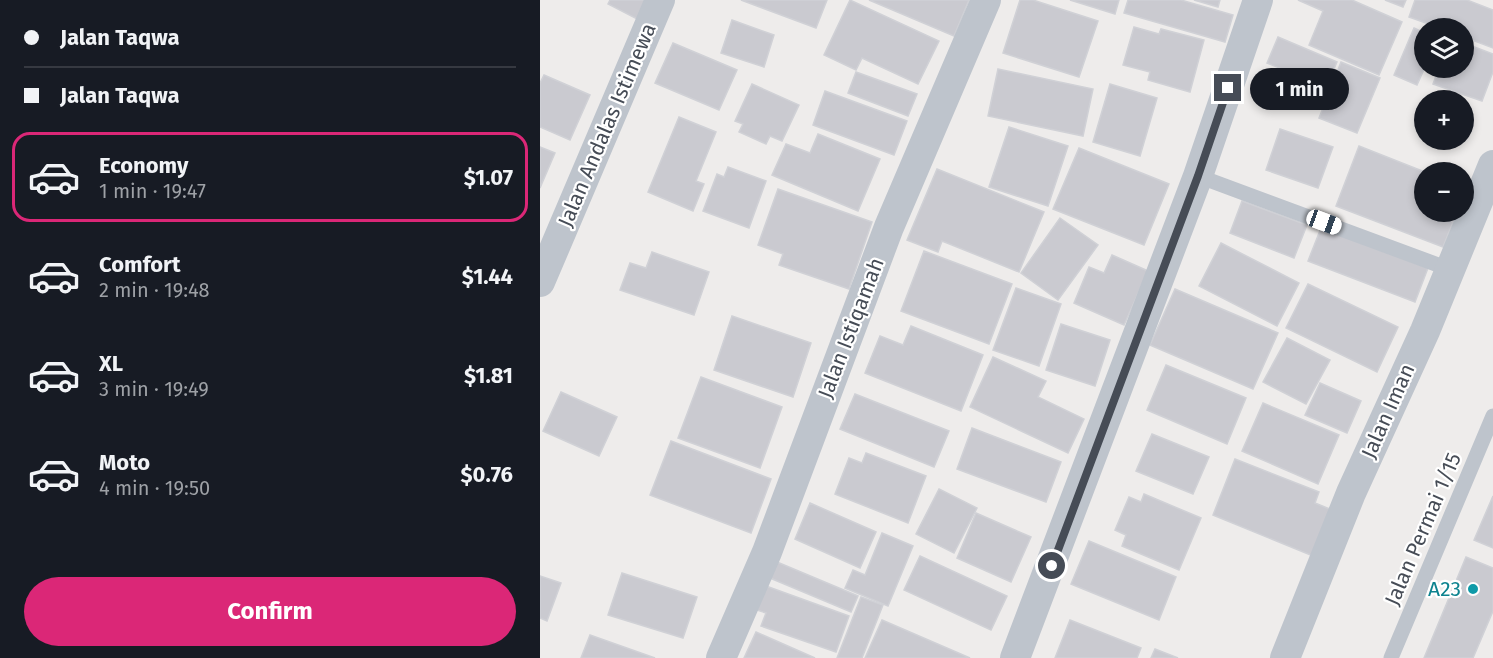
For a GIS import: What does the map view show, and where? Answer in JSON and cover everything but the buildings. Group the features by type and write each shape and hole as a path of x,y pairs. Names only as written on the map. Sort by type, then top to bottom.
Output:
{"street":[{"name":"Jalan Andalas Istimewa","path":"540,282 660,0"},
{"name":"Jalan Istiqamah","path":"721,658 767,552 889,227 986,0"},
{"path":"1015,658 1198,176 1258,0"},
{"name":"Jalan Iman","path":"1285,658 1351,493 1425,331 1493,165"}],"lane":[{"path":"1198,176 1449,269"},
{"name":"Jalan Permai 1/15","path":"1391,658 1493,416"}],"place":[{"name":"A23","path":"1473,589"}],"route":[{"path":"1052,566 1198,176 1228,88"}]}
